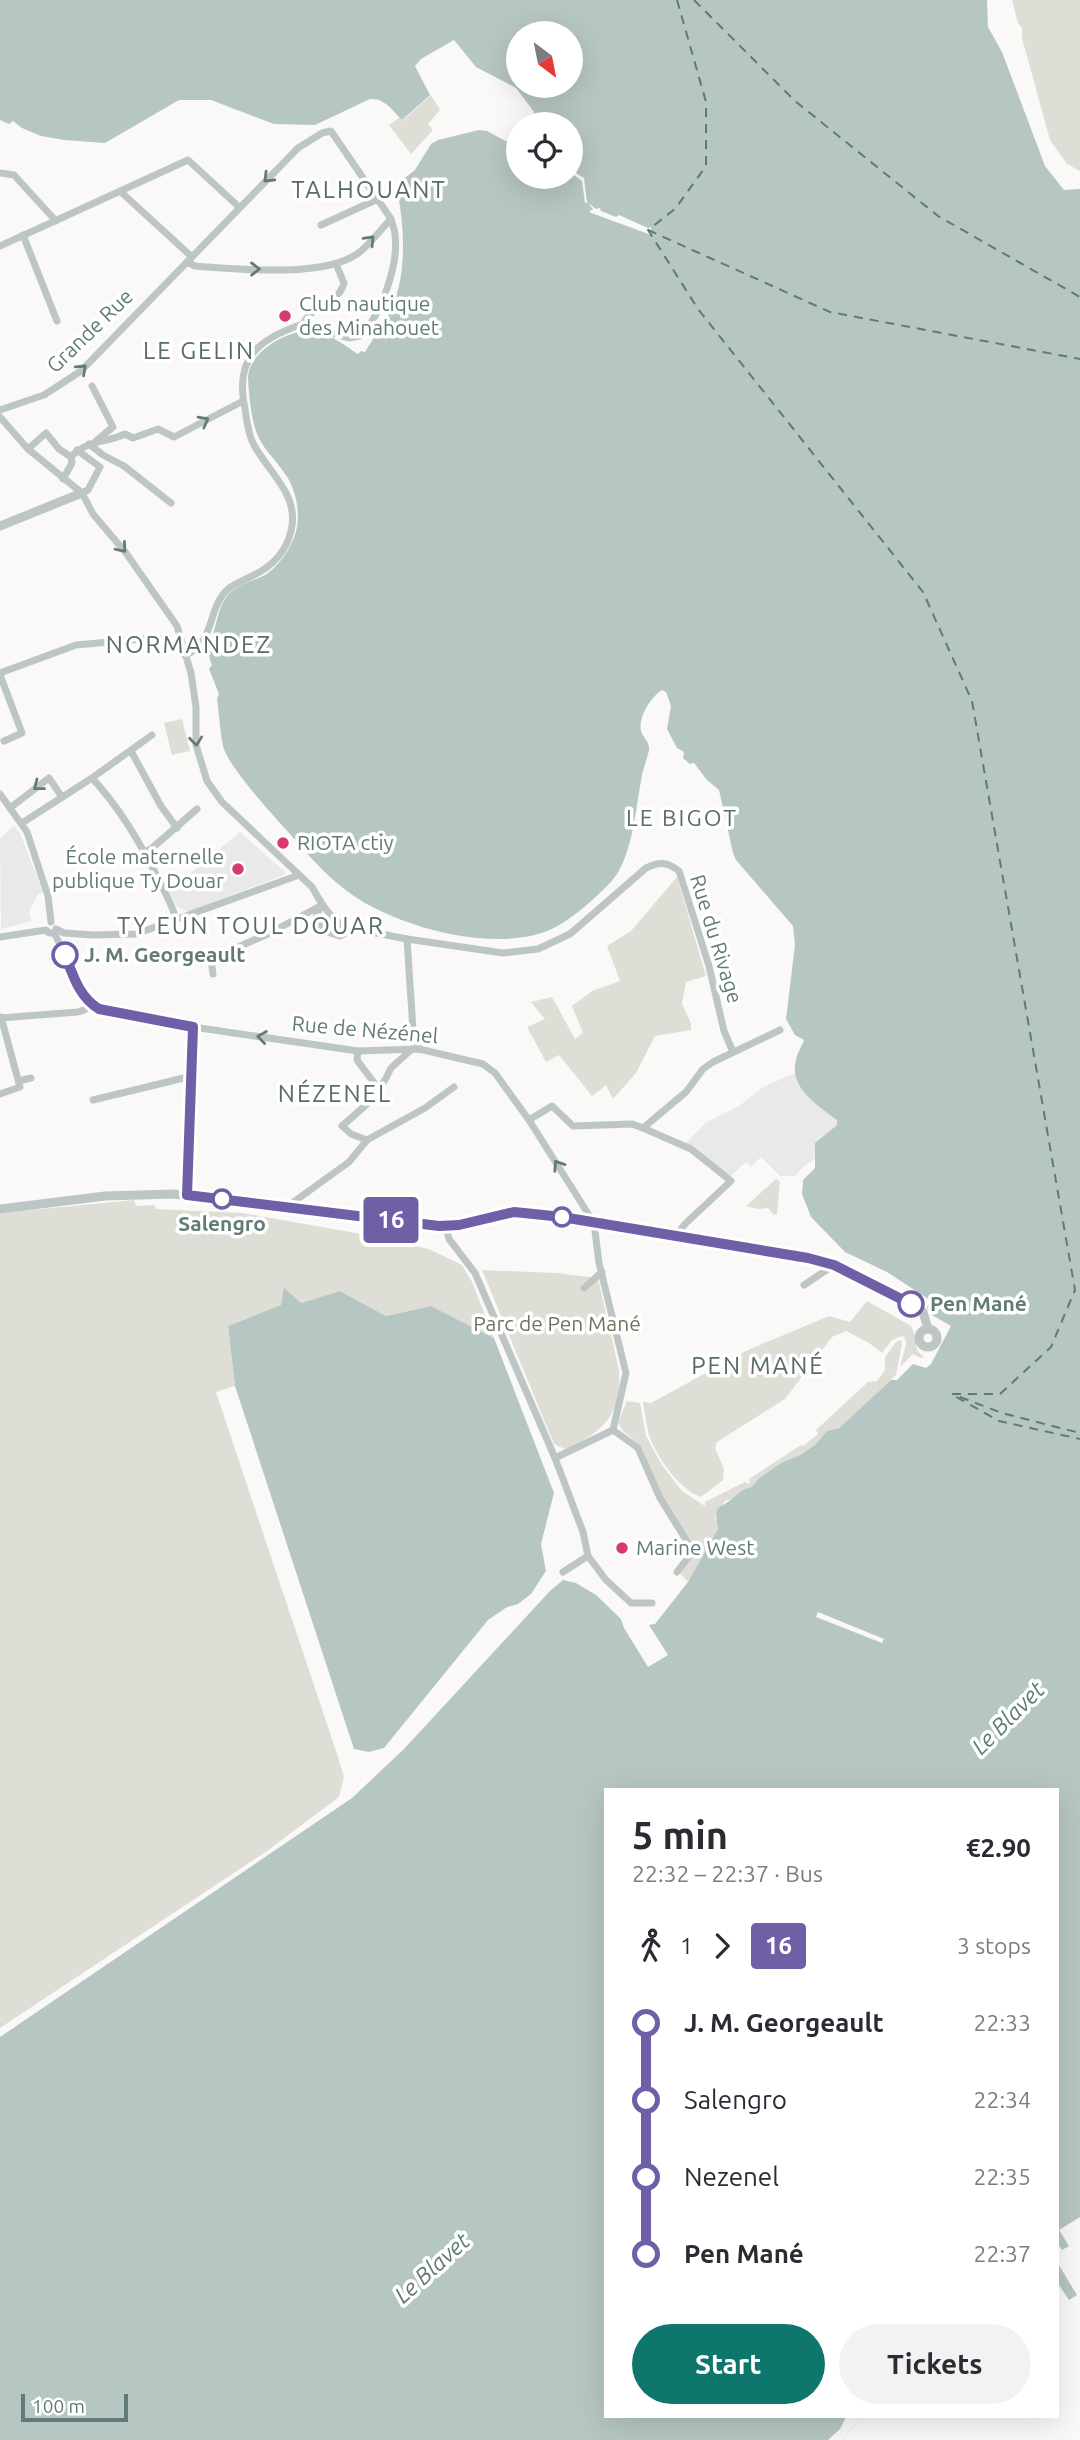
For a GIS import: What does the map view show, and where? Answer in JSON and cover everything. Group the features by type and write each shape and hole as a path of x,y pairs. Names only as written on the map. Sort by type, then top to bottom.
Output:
{"street":[{"name":"Grande Rue","path":"0,410 54,390 81,371 298,148 322,133 331,131 378,199"},
{"path":"0,246 188,160 239,207"},
{"path":"0,173 14,175 56,220"},
{"path":"121,192 195,266 252,270 336,264 358,254 391,219"},
{"path":"185,655 201,645 219,600 227,590 264,571 273,563 292,530 290,503 286,491 253,444 243,401 245,367 253,352 268,338 303,324 348,338 363,333 381,304 390,274 395,235 391,219 378,199 321,225"},
{"path":"23,235 57,321"},
{"path":"303,324 306,317 340,295 344,283 336,264"},
{"path":"71,457 77,450 93,443 112,428 92,386"},
{"path":"93,443 125,434 133,438 158,429 174,437 243,401"},
{"path":"0,417 28,449 82,493 93,514 126,552 177,626 191,673 196,707 198,758 207,781 222,802 312,887 321,905 334,920 345,927 407,939 416,1049 391,1068 386,1080 366,1105 342,1126 351,1134 366,1140"},
{"path":"28,449 46,433 59,449 71,457 72,463 63,479"},
{"path":"93,443 103,455 134,473 171,503"},
{"path":"0,526 88,490 100,467 77,450"},
{"path":"4,741 22,733 0,674 76,645 91,642 155,638 163,640 185,655"},
{"path":"22,823 152,735"},
{"path":"131,751 161,806 177,828"},
{"path":"10,808 49,778 62,797"},
{"path":"92,778 109,796 145,852 174,909 176,920"},
{"path":"0,794 22,823 47,893 52,929 62,946 80,991 91,1004 78,1012 1,1017 20,1087 0,1094"},
{"path":"145,852 197,809"},
{"name":"Rue du Rivage","path":"407,939 503,953 538,949 570,934 646,868 658,862 669,863 679,871 709,966 724,1031 733,1052"},
{"path":"0,937 52,929 64,933 93,935 136,934 299,875"},
{"path":"321,905 316,917 324,932 340,936 355,928"},
{"path":"213,974 211,959 293,922 321,905"},
{"name":"Rue de Nézénel","path":"91,1004 122,1015 193,1027 358,1051 416,1049 483,1064 495,1073 529,1121 594,1223"},
{"path":"187,1195 193,1027"},
{"path":"643,1128 686,1092 703,1069 780,1030"},
{"path":"358,1051 357,1060 377,1088"},
{"path":"93,1100 192,1076"},
{"path":"19,1081 31,1078"},
{"path":"288,1206 349,1161 366,1140 425,1108 454,1087"},
{"path":"529,1121 552,1106 573,1126 632,1124 691,1149 731,1181 686,1223 676,1236"},
{"path":"0,1209 105,1196 187,1195 446,1226 514,1212 562,1217 750,1247 834,1265 915,1306 923,1312 928,1329"},
{"path":"555,1458 612,1430 626,1373 602,1272 594,1223"},
{"path":"446,1226 449,1239 475,1273 555,1458 583,1532 588,1556 606,1580 631,1603 652,1603"},
{"path":"804,1285 834,1265"},
{"path":"584,1288 602,1272"},
{"path":"612,1430 638,1448 660,1498 693,1551 677,1572"},
{"path":"562,1572 588,1556"}],"shaded area":[{"path":"14,826 20,833 43,892 38,894 29,911 31,921 1,929 0,838"},
{"name":"École maternelle publique Ty Douar","path":"240,832 285,872 284,875 188,912 176,906 169,891"},
{"path":"795,1073 797,1083 810,1098 837,1120 837,1125 815,1143 815,1159 795,1176 780,1176 761,1157 751,1167 746,1162 730,1177 685,1144 705,1123 739,1106 763,1087"}],"green space":[{"path":"1012,0 1080,0 1080,171 1067,164 1050,140 1022,38 1022,28"},
{"path":"431,95 440,110 428,124 433,130 411,154 389,125 399,118 402,121"},
{"path":"182,719 190,751 172,755 164,723"},
{"path":"677,877 706,976 686,982 682,1004 691,1023 691,1030 655,1036 636,1073 613,1099 606,1085 592,1096 559,1055 546,1062 527,1027 545,1019 531,1002 552,997 575,1039 583,1033 572,1006 592,991 620,981 607,946 631,931"},
{"path":"776,1179 780,1182 777,1214 774,1215 768,1208 746,1206"},
{"path":"134,1200 136,1206 155,1205 156,1209 242,1213 429,1249 462,1265 472,1282 494,1338 431,1306 386,1316 340,1291 301,1303 282,1305 228,1326 235,1386 216,1392 338,1757 344,1777 339,1797 267,1851 0,2028 0,1213"},
{"name":"Parc de Pen Mané","path":"482,1270 598,1278 619,1370 619,1385 613,1410 600,1429 590,1436 565,1449 554,1444"},
{"path":"867,1301 911,1326 918,1352 925,1357 913,1354 900,1367 906,1344 902,1336 892,1340 882,1353 846,1331 832,1337 785,1399 717,1442 715,1448 724,1469 723,1480 701,1497 677,1480 653,1444 643,1402 651,1403 748,1350 829,1316 850,1322"},
{"path":"901,1340 896,1375 839,1428 827,1431 815,1445 781,1463 758,1479 752,1487 725,1501 715,1517 718,1529 716,1534 688,1582 679,1572 696,1550 659,1493 642,1447 623,1431 618,1422 627,1401 640,1403 646,1436 662,1465 682,1491 705,1506 705,1502 745,1482 750,1484 749,1479 818,1434 816,1430 868,1382 877,1381 885,1370 885,1357 896,1342"}],"water":[{"name":"Le Blavet","path":"0,0 987,0 988,27 1002,52 1045,166 1064,190 1080,189 1080,2217 1059,2230 1059,1788 604,1788 604,2418 861,2418 842,2440 0,2440 0,2037 352,1798 404,1749 563,1580 576,1583 596,1595 621,1619 648,1667 668,1655 649,1625 655,1624 688,1582 718,1529 718,1509 752,1487 758,1479 781,1463 815,1445 827,1431 839,1428 891,1380 897,1380 913,1364 926,1368 931,1364 951,1326 932,1315 927,1308 930,1300 887,1272 845,1252 811,1217 802,1194 803,1180 815,1168 815,1143 837,1125 837,1120 807,1095 796,1079 797,1055 804,1040 795,1035 786,1019 795,945 793,926 736,860 719,790 694,763 690,764 683,758 684,752 677,748 667,729 671,706 666,692 662,690 654,697 641,720 641,731 649,750 631,836 616,875 596,897 569,919 531,936 475,938 445,933 415,925 363,902 334,881 302,848 248,785 232,764 223,746 217,698 219,694 209,669 212,665 210,646 219,614 225,599 232,591 265,575 281,560 293,540 298,520 296,498 291,483 263,446 256,430 249,392 250,368 263,350 273,343 306,331 328,336 358,354 365,352 389,313 399,286 403,243 396,185 415,170 431,144 438,140 479,130 487,131 506,141 506,189 583,188 587,203 583,177 583,112 534,112 524,98 583,98 583,21 506,21 506,83 476,67 454,40 421,59 415,66 430,95 402,120 388,105 375,99 315,125 274,124 211,100 179,100 105,143 41,136 13,121 9,124 0,120"},
{"path":"284,1288 301,1303 340,1291 386,1316 431,1306 494,1338 554,1493 541,1544 546,1571 531,1594 488,1620 384,1748 369,1752 354,1749 235,1386 228,1326 281,1305"},
{"path":"1059,2230 1069,2246 1062,2250 1059,2246"},
{"path":"1059,2265 1077,2295 1069,2300 1059,2285"}],"pier":[{"path":"588,203 616,217 619,215 651,227 651,235 589,212 593,209"},
{"path":"818,1612 884,1639 882,1643 816,1617"},
{"path":"846,2418 861,2418 842,2440 828,2440 840,2429"}],"ferry route":[{"path":"677,0 706,102 706,166 675,209 648,230 698,309 923,592 972,701 1075,1290 1051,1347 1000,1394 951,1394 999,1421 1080,1439"},
{"path":"694,0 795,101 938,216 1080,297"},
{"path":"648,230 830,312 1080,359"},
{"path":"960,1397 1002,1413 1080,1433"}],"bus line":[{"name":"16","path":"65,955 80,991 99,1009 193,1027 187,1195 439,1226 459,1225 514,1212 562,1217 808,1258 834,1265 911,1304"}],"place":[{"name":"Club nautique des Minahouet","path":"285,316"},
{"name":"RIOTA ctiy","path":"283,843"},
{"name":"École maternelle publique Ty Douar","path":"238,869"},
{"name":"J. M. Georgeault","path":"65,955"},
{"name":"Salengro","path":"222,1199"},
{"name":"Pen Mané","path":"911,1304"},
{"name":"Marine West","path":"622,1548"}],"district":[{"name":"TALHOUANT","path":"369,190"},
{"name":"LE GELIN","path":"199,351"},
{"name":"NORMANDEZ","path":"189,645"},
{"name":"LE BIGOT","path":"682,818"},
{"name":"TY EUN TOUL DOUAR","path":"251,926"},
{"name":"NÉZENEL","path":"335,1094"},
{"name":"PEN MANÉ","path":"758,1366"}]}
